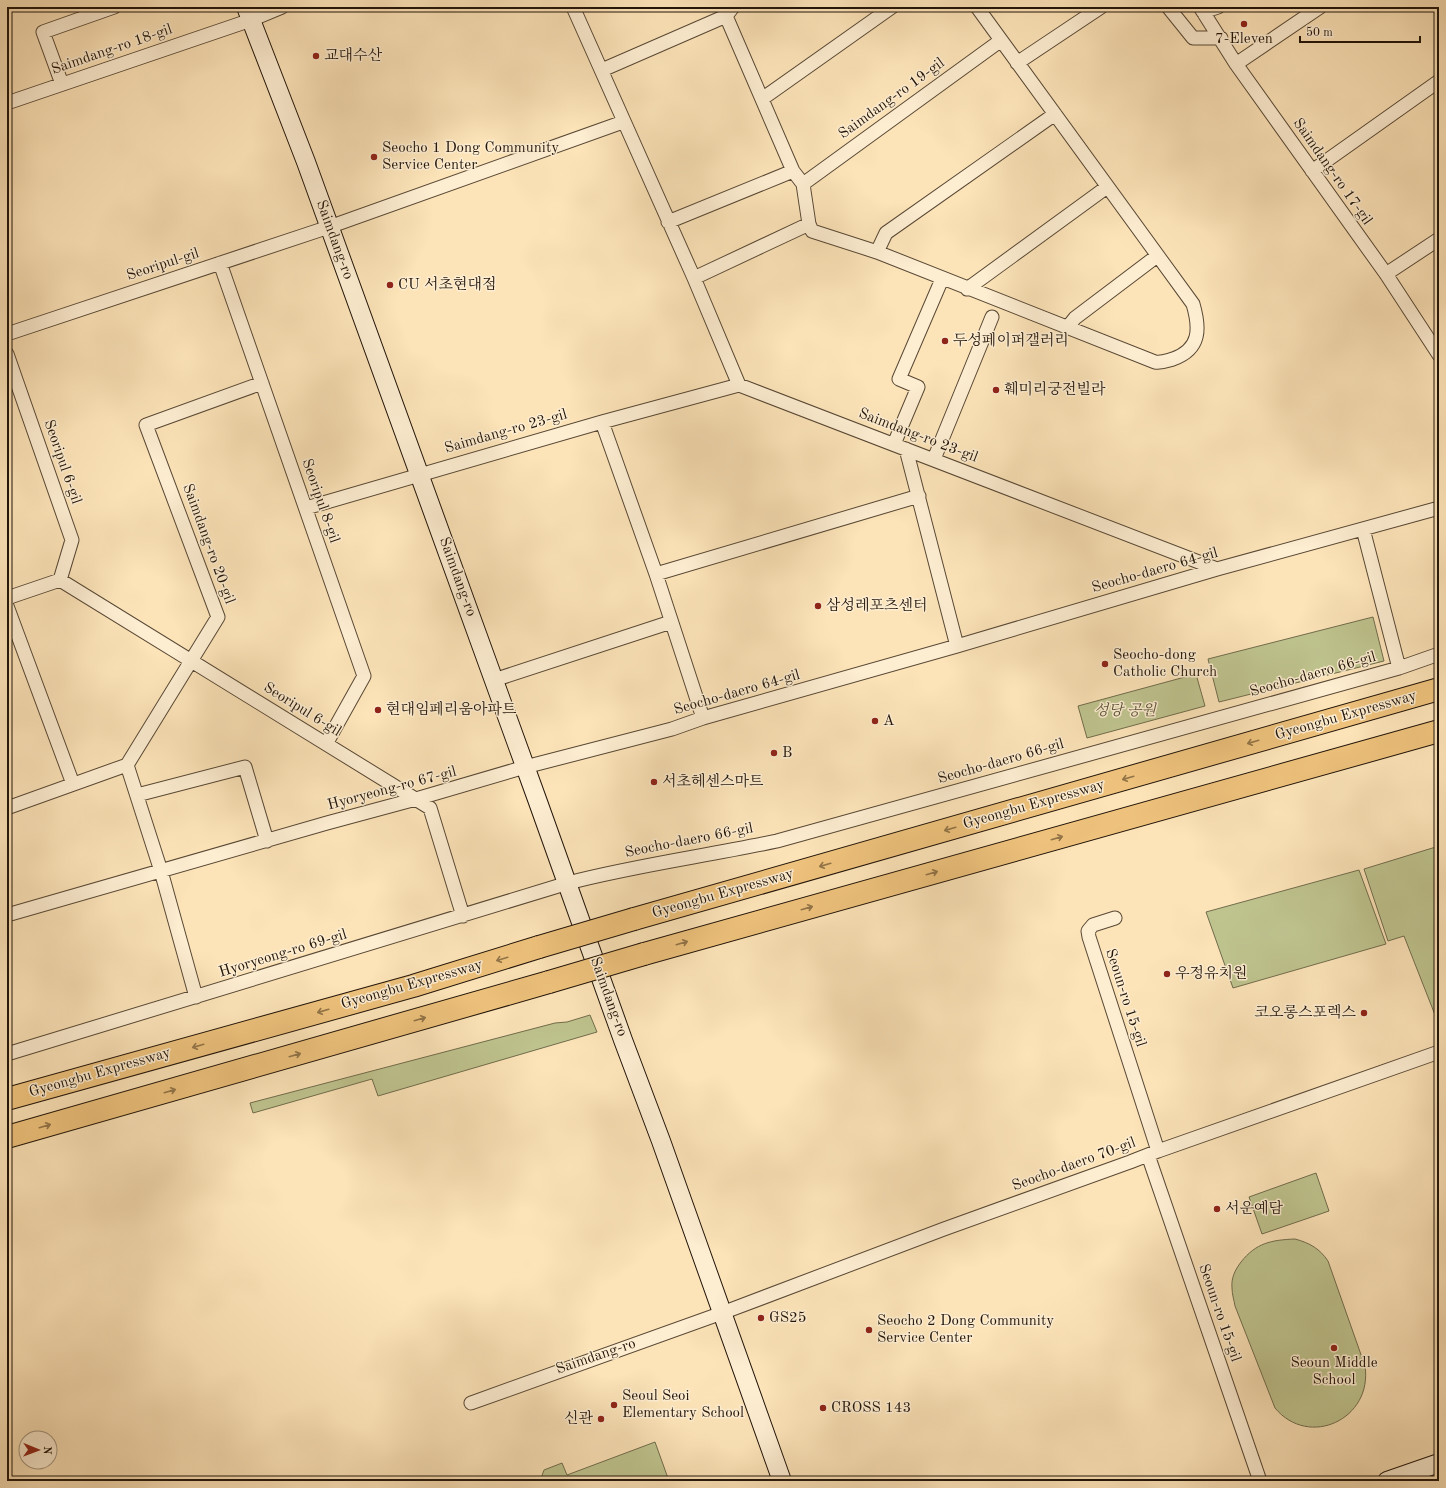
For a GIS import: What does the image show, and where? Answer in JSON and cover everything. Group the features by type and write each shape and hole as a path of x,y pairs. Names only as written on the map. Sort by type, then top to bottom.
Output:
{"highway":[{"name":"Gyeongbu Expressway","path":"7,1099 413,986 634,919 1439,689"},
{"path":"7,1137 644,954 1439,731"}],"main road":[{"name":"Saimdang-ro","path":"249,13 306,162 420,474 782,1481"},
{"path":"1386,1481 1439,1463"}],"street":[{"path":"62,84 43,32 114,7"},
{"path":"249,13 282,7"},
{"path":"573,7 602,70 623,122 694,278 739,385"},
{"path":"762,99 892,7"},
{"path":"602,70 730,12 762,99 793,171 803,184 809,224 812,231 877,252 1154,362 1162,363 1182,356 1190,350 1197,331 1197,319 1193,304 1000,41 977,7"},
{"path":"1017,63 1101,7"},
{"path":"1168,7 1192,38 1221,38"},
{"path":"1201,9 1218,7"},
{"path":"1236,64 1320,7"},
{"name":"Saimdang-ro 17-gil","path":"1201,9 1221,38 1236,64 1386,274 1439,355"},
{"name":"Saimdang-ro 18-gil","path":"7,103 62,84 249,13"},
{"name":"Saimdang-ro 19-gil","path":"803,184 1000,41"},
{"path":"1312,171 1439,81"},
{"path":"877,252 886,233 1055,114"},
{"path":"329,227 623,122"},
{"path":"668,222 793,171"},
{"path":"967,289 1107,187"},
{"path":"694,278 809,224"},
{"name":"Seoripul-gil","path":"7,334 329,227"},
{"path":"1386,274 1439,239"},
{"path":"1067,328 1075,318 1157,256"},
{"name":"Seoripul 8-gil","path":"220,263 364,676 326,744"},
{"path":"942,279 899,379 918,387 900,446 919,496 957,646"},
{"path":"934,459 992,317"},
{"name":"Seoripul 6-gil","path":"7,354 72,540 60,580 430,808 463,916"},
{"name":"Saimdang-ro 20-gil","path":"127,765 218,617 146,425 262,383"},
{"name":"Saimdang-ro 23-gil","path":"420,474 739,385 1218,569"},
{"path":"602,422 656,574 703,718"},
{"path":"306,508 420,474"},
{"path":"656,574 919,496"},
{"name":"Seocho-daero 64-gil","path":"525,767 672,729 703,718 957,646 1218,569 1439,508"},
{"path":"1363,528 1399,668"},
{"path":"7,598 60,580"},
{"path":"7,606 73,784"},
{"path":"494,680 671,622"},
{"name":"Seocho-daero 66-gil","path":"568,883 646,865 735,850 777,841 1399,668 1439,654"},
{"path":"7,808 127,765 161,871 196,997"},
{"path":"137,795 245,767 267,840"},
{"name":"Hyoryeong-ro 67-gil","path":"7,916 525,767"},
{"name":"Hyoryeong-ro 69-gil","path":"7,1054 568,883"},
{"name":"Seoun-ro 15-gil","path":"1115,918 1092,925 1088,931 1089,937 1153,1153 1260,1481"},
{"name":"Seocho-daero 70-gil","path":"722,1313 950,1226 1439,1052"},
{"name":"Saimdang-ro","path":"471,1403 722,1313"}],"green space":[{"path":"1373,617 1384,661 1219,702 1208,659"},
{"name":"성당 공원","path":"1196,674 1205,706 1087,738 1078,706"},
{"path":"1439,846 1439,1025 1404,936 1388,941 1364,869"},
{"path":"1359,870 1386,944 1233,988 1206,912"},
{"path":"590,1015 597,1032 378,1096 372,1079 253,1113 250,1103 555,1023 567,1022"},
{"path":"1316,1173 1329,1211 1262,1234 1249,1197"},
{"path":"1295,1239 1314,1247 1322,1253 1328,1261 1365,1366 1365,1385 1359,1401 1349,1413 1336,1422 1321,1427 1305,1426 1289,1420 1275,1408 1235,1306 1232,1292 1232,1281 1235,1271 1241,1262 1252,1251 1271,1242"},
{"path":"655,1442 669,1481 540,1481 544,1470 562,1463 567,1475"}],"place":[{"name":"7-Eleven","path":"1244,24"},
{"name":"교대수산","path":"316,56"},
{"name":"Seocho 1 Dong Community Service Center","path":"374,157"},
{"name":"CU 서초현대점","path":"390,285"},
{"name":"두성페이퍼갤러리","path":"945,341"},
{"name":"훼미리궁전빌라","path":"996,390"},
{"name":"삼성레포츠센터","path":"818,606"},
{"name":"Seocho-dong Catholic Church","path":"1105,664"},
{"name":"현대임페리움아파트","path":"378,710"},
{"name":"A","path":"875,721"},
{"name":"B","path":"774,753"},
{"name":"서초헤센스마트","path":"654,782"},
{"name":"우정유치원","path":"1167,974"},
{"name":"코오롱스포렉스","path":"1364,1013"},
{"name":"서운예담","path":"1217,1209"},
{"name":"GS25","path":"761,1318"},
{"name":"Seocho 2 Dong Community Service Center","path":"869,1330"},
{"name":"Seoun Middle School","path":"1334,1348"},
{"name":"Seoul Seoi Elementary School","path":"614,1405"},
{"name":"CROSS 143","path":"823,1408"},
{"name":"신관","path":"601,1419"}]}
